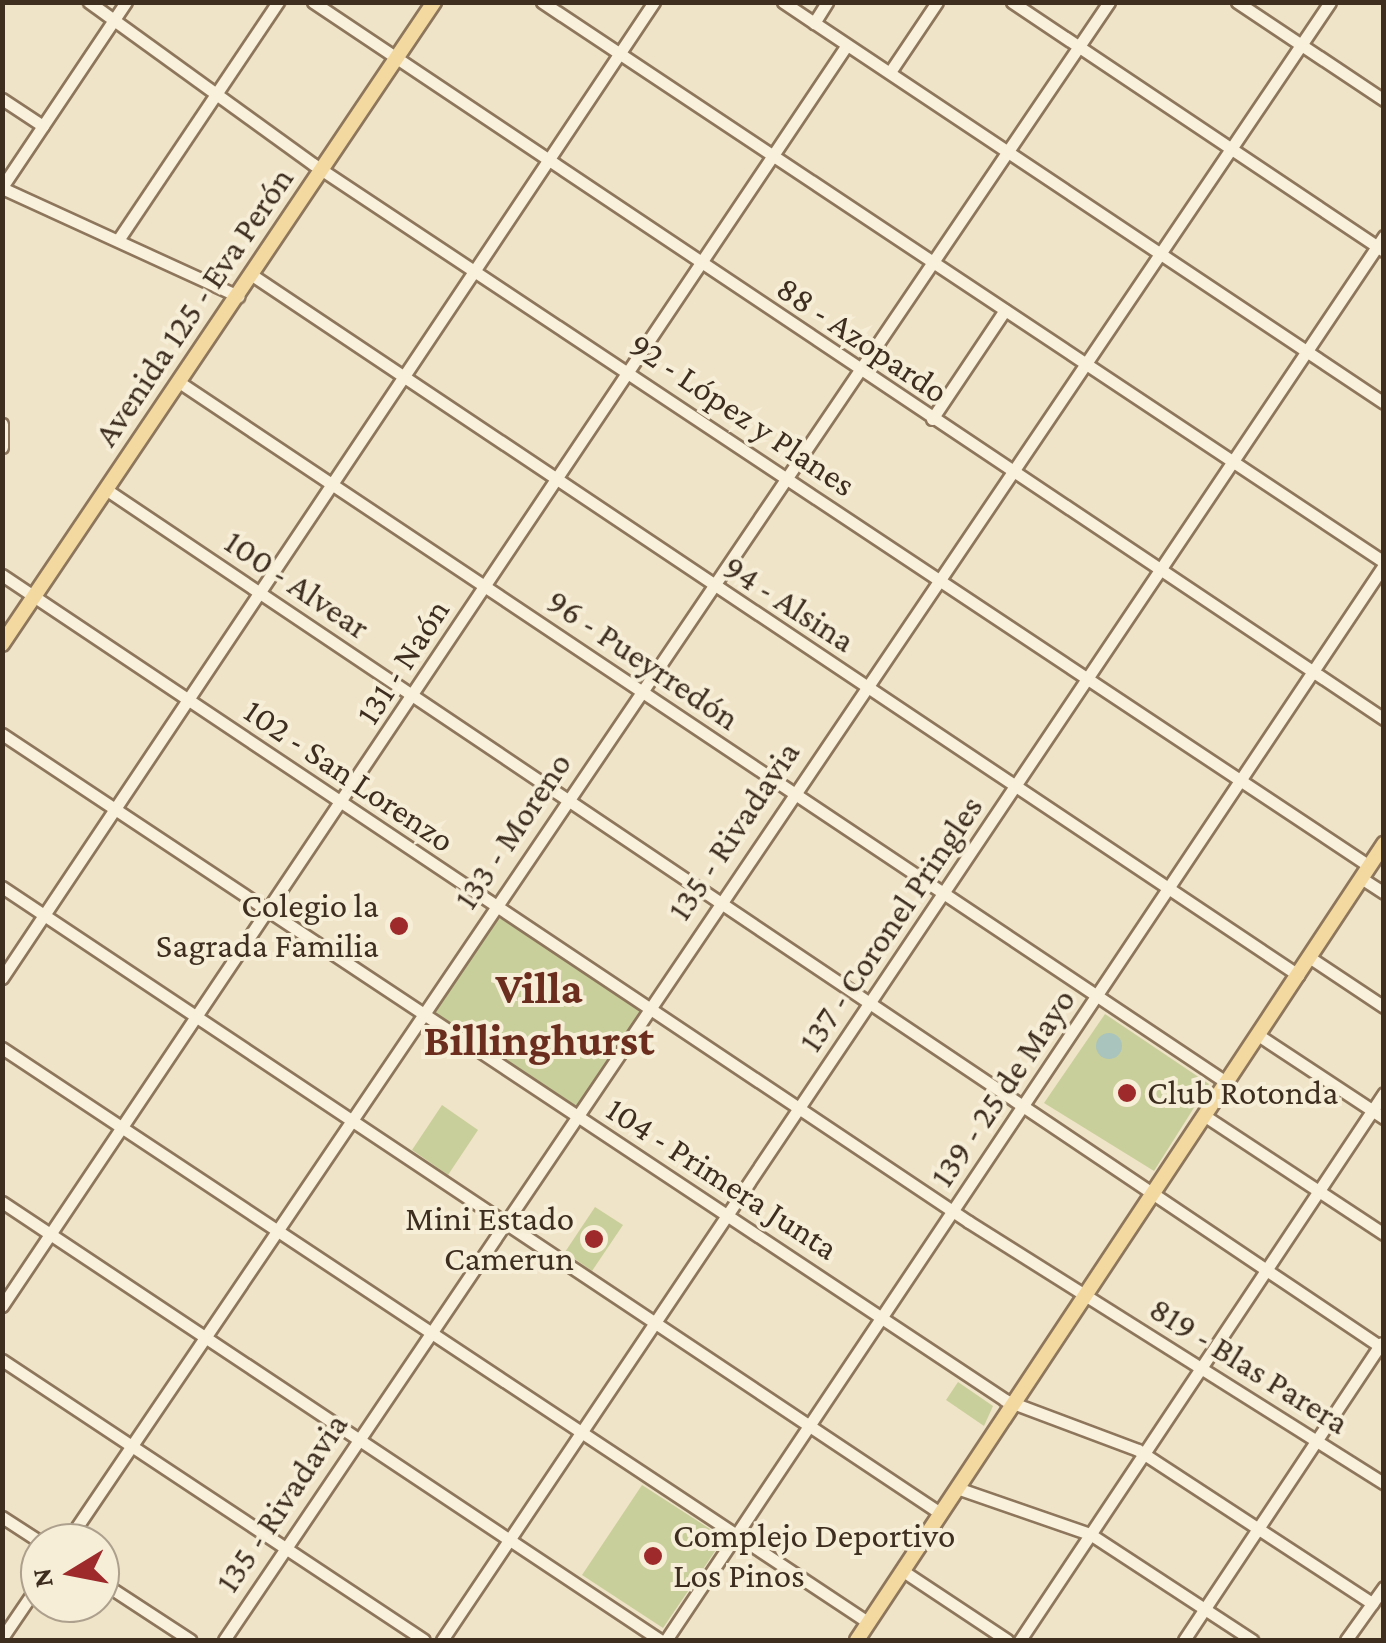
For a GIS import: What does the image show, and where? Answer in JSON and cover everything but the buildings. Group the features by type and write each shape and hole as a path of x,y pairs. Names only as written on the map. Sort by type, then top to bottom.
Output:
{"main road":[{"name":"Avenida 125 - Eva Perón","path":"2,644 434,2"},
{"path":"857,1640 1384,844"}],"street":[{"name":"92 - López y Planes","path":"88,2 323,168 1241,781 1365,872 1384,893"},
{"path":"126,2 2,188 238,296"},
{"path":"118,240 278,2"},
{"name":"88 - Azopardo","path":"312,2 856,370 1384,719"},
{"path":"542,2 1384,563"},
{"path":"2,978 654,2"},
{"path":"783,2 1384,403"},
{"path":"814,23 826,2"},
{"path":"890,72 937,2"},
{"path":"1012,2 1229,149 1381,244"},
{"name":"133 - Moreno","path":"79,1523 930,258 1109,2"},
{"path":"1237,2 1384,100"},
{"name":"135 - Rivadavia","path":"224,1640 1080,362 1330,2"},
{"name":"131 - Naón","path":"2,1306 342,806 846,46"},
{"path":"2,98 43,126"},
{"name":"137 - Coronel Pringles","path":"442,1640 729,1218 1230,463 1381,244"},
{"name":"94 - Alsina","path":"252,276 1298,974"},
{"path":"932,420 1005,310"},
{"name":"96 - Pueyrredón","path":"179,382 1226,1082"},
{"name":"100 - Alvear","path":"106,490 1382,1345"},
{"name":"139 - 25 de Mayo","path":"663,1640 1099,996 1384,563"},
{"name":"102 - San Lorenzo","path":"2,575 495,908 1085,1296"},
{"name":"104 - Primera Junta","path":"2,734 1012,1404 1144,1453 1372,1603"},
{"path":"2,887 503,1225 940,1513"},
{"path":"1309,958 1384,1006"},
{"path":"1258,1036 1378,1114"},
{"path":"2,1048 869,1622"},
{"path":"1020,1640 1265,1270 1378,1114 1384,1093"},
{"path":"1204,1116 1384,1234"},
{"path":"2,1202 663,1640"},
{"name":"819 - Blas Parera","path":"1085,1296 1384,1483"},
{"path":"1184,1640 1382,1345"},
{"path":"2,1360 424,1640"},
{"path":"957,1488 1090,1534 1252,1640"},
{"path":"903,1571 1007,1640"},
{"path":"1346,1640 1384,1587"},
{"path":"120,1594 190,1640"},
{"path":"2,1638 20,1611"}],"green space":[{"path":"495,915 642,1010 577,1110 432,1018"},
{"name":"Club Rotonda","path":"1105,1014 1209,1084 1154,1171 1044,1103"},
{"path":"442,1105 478,1130 448,1175 412,1150"},
{"name":"Mini Estado Camerun","path":"595,1207 623,1225 592,1271 565,1252"},
{"path":"958,1382 993,1406 984,1426 946,1400"},
{"name":"Complejo Deportivo Los Pinos","path":"642,1485 724,1538 663,1628 582,1575"}],"water":[{"path":"1109,1033 1118,1037 1122,1046 1118,1055 1109,1059 1100,1055 1096,1046 1100,1037"}],"place":[{"name":"Colegio la Sagrada Familia","path":"399,926"},
{"name":"Club Rotonda","path":"1127,1093"},
{"name":"Mini Estado Camerun","path":"594,1239"},
{"name":"Complejo Deportivo Los Pinos","path":"653,1556"}],"district":[{"name":"Villa Billinghurst","path":"539,1015"}]}
